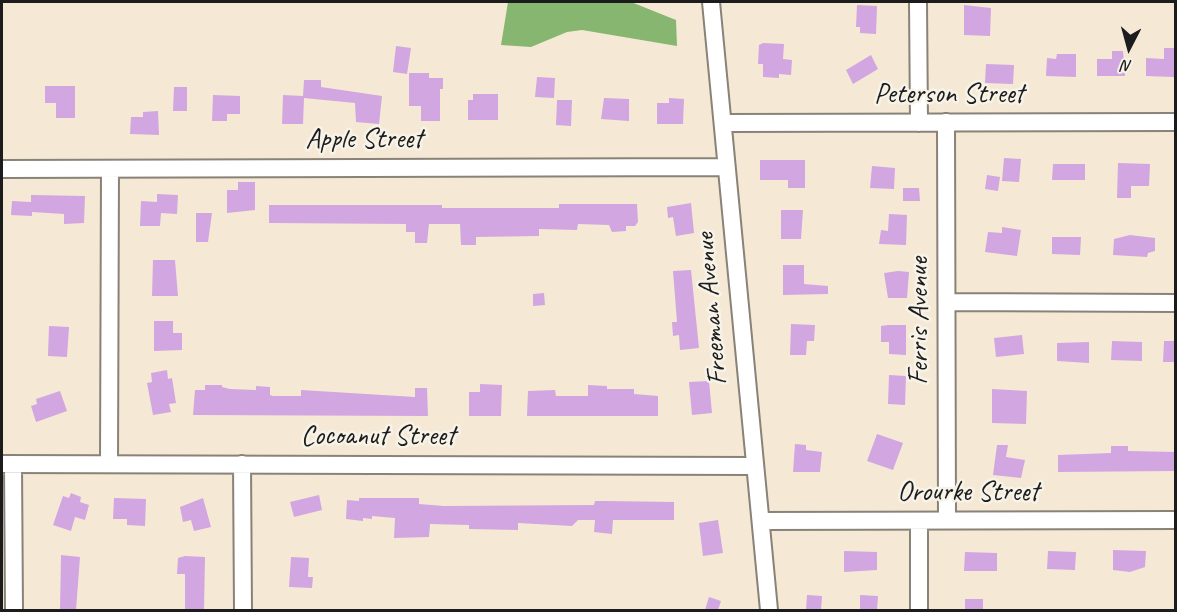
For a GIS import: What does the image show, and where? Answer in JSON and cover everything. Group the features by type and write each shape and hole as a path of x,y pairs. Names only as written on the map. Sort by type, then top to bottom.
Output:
{"street":[{"name":"Freeman Avenue","path":"711,2 769,610"},
{"path":"918,2 919,123"},
{"name":"Peterson Street","path":"723,123 1176,122"},
{"name":"Ferris Avenue","path":"946,123 947,520"},
{"name":"Apple Street","path":"2,169 726,167"},
{"path":"109,464 110,169"},
{"path":"947,303 1176,303"},
{"path":"7,464 14,610"},
{"name":"Cocoanut Street","path":"7,464 754,466"},
{"path":"242,464 243,610"},
{"name":"Orourke Street","path":"761,521 1176,520"},
{"path":"919,521 919,610"}],"green space":[{"path":"508,2 631,2 676,20 677,46 582,30 567,32 531,47 501,45"}],"building":[{"path":"857,5 877,6 876,34 860,33 860,27 856,27"},
{"path":"964,5 991,8 990,36 964,35"},
{"path":"763,43 784,44 783,59 792,60 791,75 779,74 779,78 763,77 763,64 758,64 759,45"},
{"path":"396,46 411,48 407,74 393,72"},
{"path":"1164,48 1175,48 1174,77 1146,76 1146,58 1164,59"},
{"path":"1112,51 1123,51 1125,76 1097,76 1097,59 1112,59"},
{"path":"1057,54 1076,54 1076,77 1046,76 1047,58 1056,59"},
{"path":"871,55 878,69 853,84 846,70"},
{"path":"986,64 1014,65 1013,84 985,83"},
{"path":"409,73 429,73 429,78 443,78 443,89 440,89 440,121 421,121 421,106 409,106"},
{"path":"537,77 555,78 554,98 535,97"},
{"path":"304,80 321,80 321,87 382,96 379,124 356,122 355,103 304,98 303,124 282,124 283,95 303,96"},
{"path":"45,86 75,86 75,118 56,118 56,103 45,103"},
{"path":"174,87 187,87 187,111 173,111"},
{"path":"473,94 498,94 498,120 468,120 468,100 473,100"},
{"path":"213,95 240,96 240,114 227,114 227,121 212,121"},
{"path":"604,98 629,99 629,121 601,119"},
{"path":"669,98 684,99 683,124 657,124 657,103 669,103"},
{"path":"557,100 572,100 571,126 556,125"},
{"path":"158,111 159,135 130,134 131,117 143,117 143,112"},
{"path":"1004,158 1021,159 1019,182 1002,181"},
{"path":"760,160 805,160 805,188 788,188 788,180 760,180"},
{"path":"1118,163 1150,164 1149,186 1131,186 1131,198 1117,198"},
{"path":"1053,164 1085,164 1085,180 1052,180"},
{"path":"872,166 895,168 894,189 870,188"},
{"path":"987,175 1000,177 998,191 985,189"},
{"path":"238,182 255,182 255,210 227,213 227,190 238,190"},
{"path":"903,188 919,188 920,201 903,201"},
{"path":"157,194 178,195 177,214 161,213 160,226 140,226 141,201 157,202"},
{"path":"31,195 85,196 84,223 64,224 64,214 32,212 32,216 11,215 12,201 31,202"},
{"path":"691,203 694,233 676,236 673,217 668,218 667,207"},
{"path":"559,204 637,204 638,222 635,226 626,226 626,231 612,232 609,225 578,224 577,230 539,229 539,236 476,237 476,245 461,245 460,224 429,224 427,243 415,243 415,232 406,232 406,224 269,223 269,205 559,208"},
{"path":"781,210 803,210 801,239 781,239"},
{"path":"196,213 212,213 208,242 196,242"},
{"path":"889,214 907,215 906,245 879,244 881,230 888,231"},
{"path":"1002,227 1021,230 1017,256 985,252 988,232 1002,233"},
{"path":"1130,235 1155,238 1155,251 1148,253 1147,257 1113,255 1114,239"},
{"path":"1052,237 1081,237 1080,255 1052,254"},
{"path":"153,260 175,260 178,296 152,296"},
{"path":"783,265 804,265 804,284 828,286 828,294 783,295"},
{"path":"691,270 699,348 680,350 679,335 673,336 672,322 677,322 673,271"},
{"path":"909,272 907,298 888,298 884,273"},
{"path":"544,293 545,305 533,306 533,294"},
{"path":"154,321 173,321 173,333 182,333 182,350 154,351"},
{"path":"791,324 815,325 814,341 807,341 806,355 790,355"},
{"path":"906,325 906,355 889,354 889,342 881,342 881,326"},
{"path":"49,326 69,327 67,357 48,356"},
{"path":"1022,335 1024,354 996,357 994,338"},
{"path":"1112,341 1142,342 1142,361 1111,360"},
{"path":"1164,341 1176,341 1176,362 1163,362"},
{"path":"1089,342 1089,363 1057,361 1057,343"},
{"path":"167,370 168,379 172,378 176,403 169,404 171,412 153,415 147,383 152,382 151,373"},
{"path":"889,375 906,376 905,405 888,404"},
{"path":"709,381 712,413 692,415 689,382"},
{"path":"480,384 502,385 501,416 469,416 469,392 480,392"},
{"path":"205,385 256,390 256,386 270,387 270,395 273,396 301,396 301,390 415,397 415,388 427,388 428,416 193,415 195,390 205,390"},
{"path":"588,385 607,386 607,389 634,389 634,394 658,396 658,416 527,416 528,391 555,390 556,396 588,396"},
{"path":"992,389 1027,391 1026,424 992,423"},
{"path":"60,391 67,411 36,422 31,406 37,404 36,399"},
{"path":"877,434 903,443 893,470 867,461"},
{"path":"795,444 806,445 806,450 822,452 820,472 793,472"},
{"path":"997,445 1008,445 1006,457 1025,460 1021,478 993,475"},
{"path":"1111,446 1128,446 1128,451 1176,452 1176,471 1058,472 1058,455 1111,453"},
{"path":"71,493 81,497 80,502 89,505 85,520 75,517 71,531 53,525 63,496 69,498"},
{"path":"319,495 322,510 294,517 290,502"},
{"path":"114,498 146,499 145,526 127,525 127,519 113,519"},
{"path":"203,498 211,527 194,531 191,520 183,522 180,507"},
{"path":"359,498 419,498 419,504 444,506 594,505 595,501 674,502 674,520 613,520 612,534 594,532 595,520 578,520 572,526 518,523 518,530 469,529 469,525 430,524 429,537 394,538 395,518 372,516 372,519 363,518 363,521 346,519 347,500 359,501"},
{"path":"718,520 723,553 703,556 699,523"},
{"path":"1113,550 1146,551 1145,567 1130,572 1113,570"},
{"path":"844,551 877,552 877,570 844,572"},
{"path":"1048,551 1076,552 1075,570 1047,569"},
{"path":"965,552 997,553 997,571 964,571"},
{"path":"61,555 80,557 76,610 60,610"},
{"path":"205,557 204,610 185,610 185,574 177,574 178,558"},
{"path":"291,557 309,558 308,577 313,577 312,588 289,587"},
{"path":"807,595 822,596 821,610 806,610"},
{"path":"860,595 878,596 877,610 860,610"},
{"path":"709,597 721,601 718,610 705,610"},
{"path":"965,599 983,599 983,610 965,610"}]}
